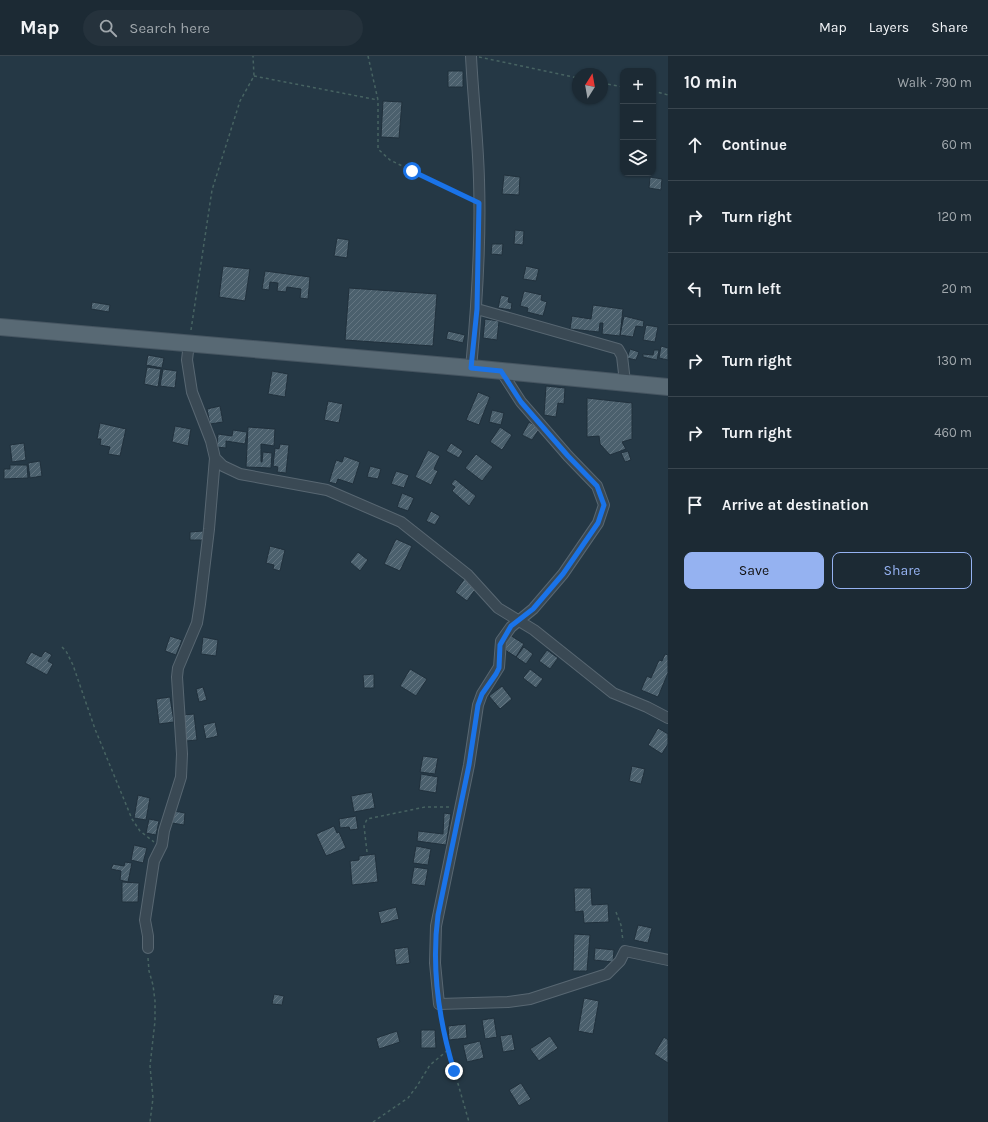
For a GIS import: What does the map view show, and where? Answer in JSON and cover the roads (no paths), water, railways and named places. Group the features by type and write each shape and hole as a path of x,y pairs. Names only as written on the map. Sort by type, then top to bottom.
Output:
{"main road":[{"path":"0,327 471,368 668,387"}],"street":[{"path":"471,56 479,203 477,309 471,368"},
{"path":"477,309 618,349 622,356 625,382"},
{"path":"148,948 148,936 145,920 154,861 161,847 181,777 182,754 176,677 178,668 197,623 209,529 215,458 211,441 192,392 187,360 189,343"},
{"path":"501,371 521,402 568,456 597,486 604,505 598,523 574,559 533,609 511,626 500,645 499,668 482,694 478,705 469,765 436,926 434,963 439,1004 508,1002 530,999 608,974 620,961 625,951 668,960"},
{"path":"215,458 230,471 258,478 316,486 391,517 413,531 463,570 498,608 519,620 613,693 647,707 668,718"}]}
